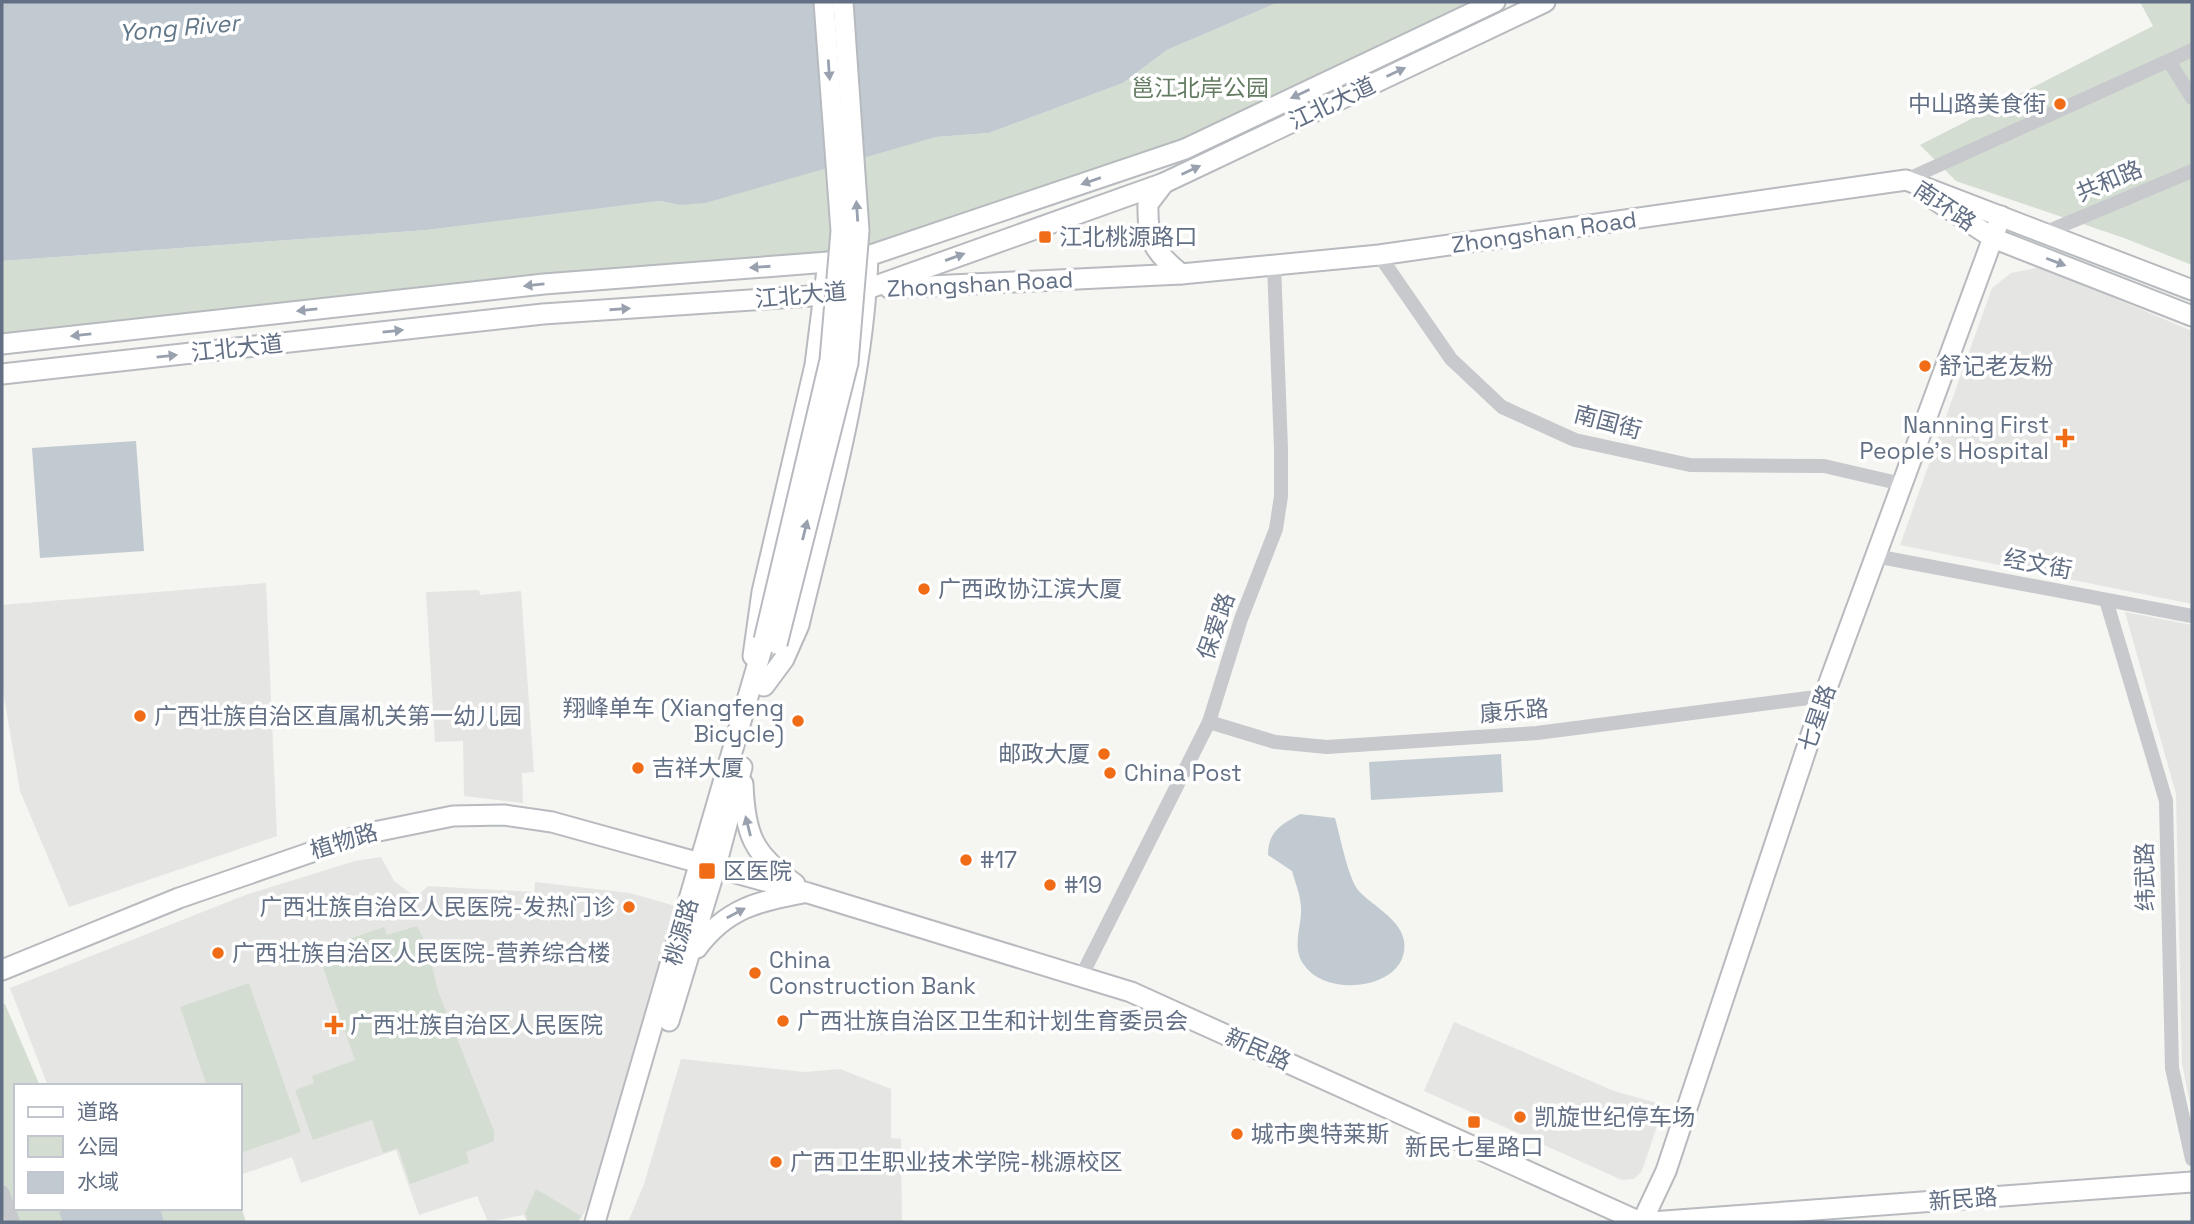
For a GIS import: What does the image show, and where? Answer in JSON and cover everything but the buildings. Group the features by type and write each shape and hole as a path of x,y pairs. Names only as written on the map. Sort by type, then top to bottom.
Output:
{"main road":[{"path":"770,643 830,360 841,231 824,2"},
{"path":"770,643 848,363 859,231 843,2"},
{"name":"江北大道","path":"2,344 544,284 828,262 868,256 1185,149 1495,2"},
{"name":"江北大道","path":"2,374 543,314 825,295 867,289 1164,183 1545,2"},
{"name":"南环路","path":"1906,180 2192,290"},
{"name":"南环路","path":"1906,180 1993,238 2192,316"},
{"name":"Zhongshan Road","path":"867,289 1181,274 1378,255 1906,180"},
{"path":"1164,183 1148,204 1150,238 1159,256 1181,274"},
{"name":"七星路","path":"1641,1222 1666,1171 1824,696 2001,216"},
{"path":"758,686 785,659 799,625 857,379 868,256"},
{"path":"758,686 753,643 762,592 813,376 828,262"},
{"name":"桃源路","path":"607,1222 688,960 709,864 770,643"},
{"name":"桃源路","path":"595,1222 743,766 758,686"},
{"path":"743,766 748,829 758,853 774,869 808,893"},
{"name":"植物路","path":"2,970 179,898 314,850 416,822 504,815 552,822 709,864"},
{"name":"新民路","path":"709,864 1082,975 1144,998 1641,1222"},
{"path":"688,960 713,927 735,913 758,902 808,893"},
{"name":"新民路","path":"1651,1222 2192,1182"}],"street":[{"name":"Zhongshan Road","path":"1906,180 2192,50"},
{"path":"2169,61 2192,98"},
{"name":"共和路","path":"2044,233 2192,171"},
{"name":"南国街","path":"1378,255 1451,359 1502,407 1575,440 1690,465 1824,466 1902,484"},
{"name":"保爱路","path":"1082,975 1209,722 1241,619 1276,529 1281,495 1274,265"},
{"name":"经文街","path":"1875,556 2192,616"},
{"name":"纬武路","path":"2106,600 2166,801 2172,1068 2192,1159"},
{"name":"康乐路","path":"1209,722 1275,743 1327,747 1537,733 1824,696"},
{"path":"2,1192 13,1222"}],"shaded area":[{"name":"Nanning First People's Hospital","path":"2041,267 2192,331 2192,604 1900,545 1992,288 2011,273"},
{"name":"广西壮族自治区直属机关第一幼儿园","path":"266,583 277,836 69,907 20,791 2,685 2,605"},
{"path":"479,590 480,595 521,591 534,772 522,773 523,803 464,796 463,741 435,742 426,592"},
{"path":"2125,612 2192,625 2192,1114 2182,1064 2176,794"},
{"name":"广西壮族自治区人民医院","path":"381,857 394,881 416,897 428,886 534,892 535,882 630,893 679,907 593,1197 579,1222 527,1222 524,1215 488,1222 477,1196 419,1215 396,1150 301,1183 292,1157 242,1174 242,1084 47,1084 10,988 248,894 355,861"},
{"path":"1454,1022 1614,1091 1664,1105 1642,1171 1634,1179 1622,1180 1424,1091"},
{"name":"广西卫生职业技术学院-桃源校区","path":"681,1059 805,1072 840,1069 891,1089 891,1138 901,1139 902,1222 628,1222 644,1184"}],"green space":[{"name":"邕江北岸公园","path":"1279,2 1495,2 1185,149 868,256 2,344 2,261 427,230 660,201 679,205 936,137 989,133 1123,83 1167,50"},
{"path":"2140,2 2192,2 2192,265 2124,238 1956,181 1920,145 2153,26"},
{"path":"417,926 427,946 438,991 494,1131 494,1141 466,1152 469,1163 410,1184 398,1148 383,1153 372,1120 313,1140 295,1090 314,1083 312,1076 355,1060 317,950 384,927 387,935"},
{"path":"249,983 301,1132 242,1152 242,1084 206,1084 180,1007"},
{"path":"5,1004 39,1084 14,1084 14,1210 242,1210 246,1222 2,1222 2,1005"},
{"path":"536,1189 581,1216 577,1222 528,1222 525,1213"}],"water":[{"name":"Yong River","path":"2,2 1279,2 1167,50 1123,83 989,133 936,137 705,203 679,205 660,201 427,230 2,261"},
{"path":"136,441 144,551 40,558 32,448"},
{"path":"1501,754 1503,792 1371,800 1369,762"},
{"path":"1300,814 1335,818 1354,884 1391,919 1401,933 1404,941 1403,957 1395,970 1382,978 1366,984 1331,983 1315,976 1300,958 1298,944 1301,908 1292,871 1268,855 1273,834"},
{"path":"161,1210 164,1222 63,1222 59,1212"}],"place":[{"name":"中山路美食街","path":"2060,104"},
{"name":"江北桃源路口","path":"1045,237"},
{"name":"舒记老友粉","path":"1925,366"},
{"name":"Nanning First People's Hospital","path":"2065,438"},
{"name":"广西政协江滨大厦","path":"924,589"},
{"name":"广西壮族自治区直属机关第一幼儿园","path":"140,716"},
{"name":"翔峰单车 (Xiangfeng Bicycle)","path":"798,721"},
{"name":"邮政大厦","path":"1104,754"},
{"name":"吉祥大厦","path":"638,768"},
{"name":"China Post","path":"1110,773"},
{"name":"#17","path":"966,860"},
{"name":"区医院","path":"707,871"},
{"name":"#19","path":"1050,885"},
{"name":"广西壮族自治区人民医院-发热门诊","path":"629,907"},
{"name":"广西壮族自治区人民医院-营养综合楼","path":"218,953"},
{"name":"China Construction Bank","path":"755,973"},
{"name":"广西壮族自治区卫生和计划生育委员会","path":"783,1021"},
{"name":"广西壮族自治区人民医院","path":"334,1025"},
{"name":"凯旋世纪停车场","path":"1520,1117"},
{"name":"新民七星路口","path":"1474,1122"},
{"name":"城市奥特莱斯","path":"1237,1134"},
{"name":"广西卫生职业技术学院-桃源校区","path":"776,1162"}]}
